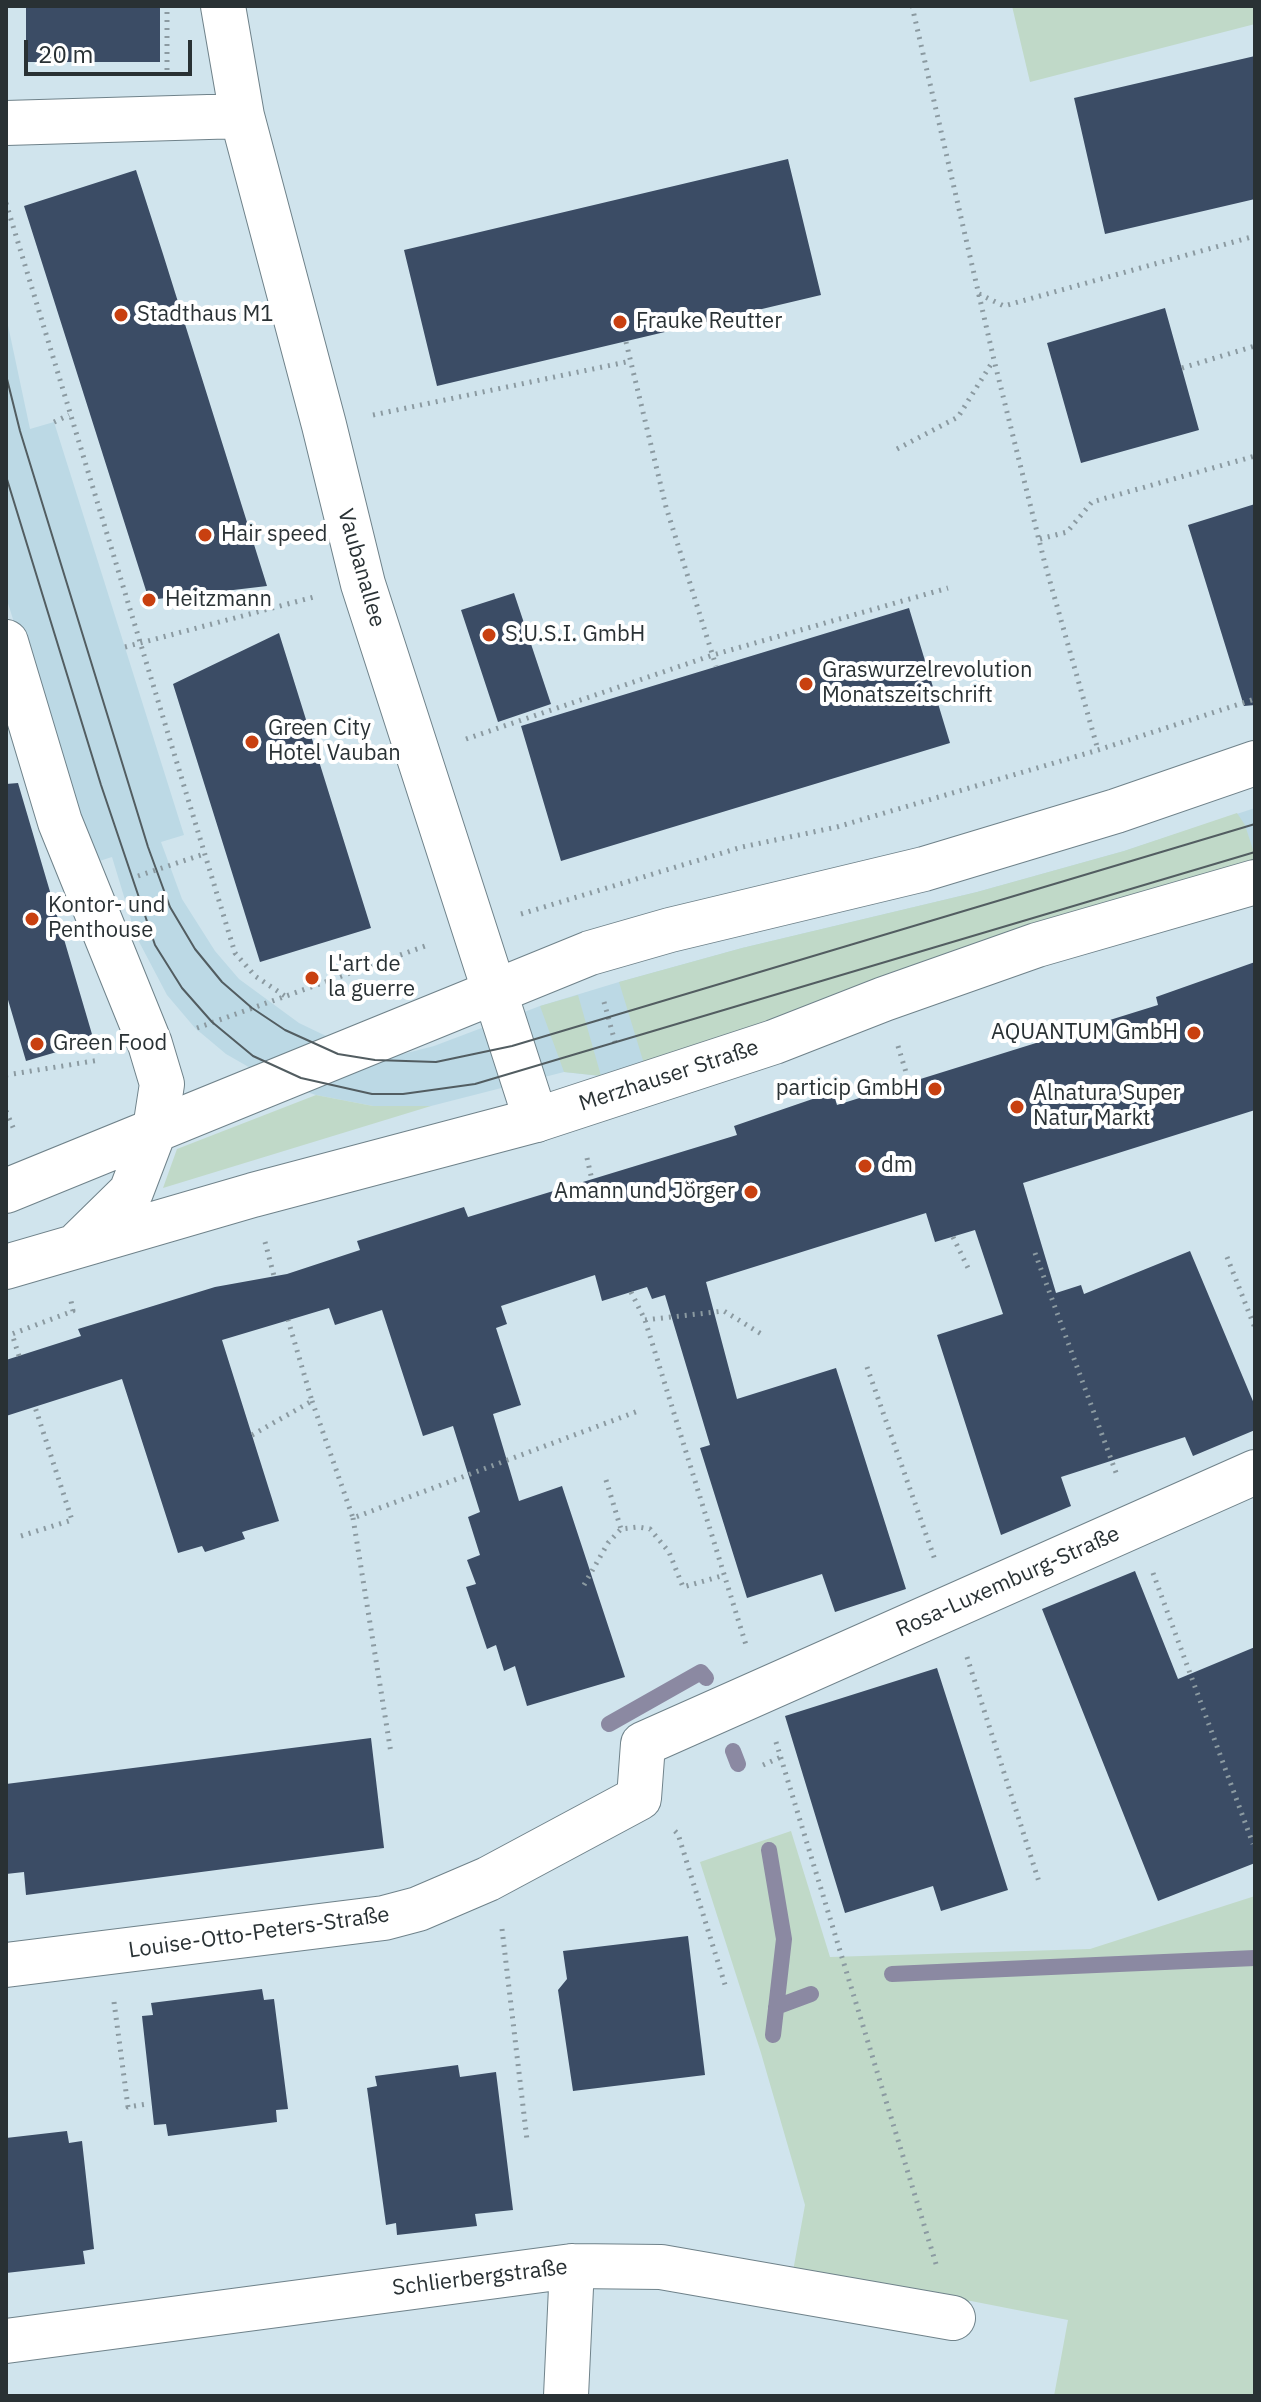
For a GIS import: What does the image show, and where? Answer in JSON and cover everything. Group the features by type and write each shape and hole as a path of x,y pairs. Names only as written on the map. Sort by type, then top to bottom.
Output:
{"street":[{"name":"Vaubanallee","path":"223,6 242,116 363,584 536,1120"},
{"path":"6,123 242,116"},
{"name":"Merzhauser Straße","path":"6,642 60,822 150,1044 162,1084 155,1129 131,1192 76,1246"},
{"path":"6,1191 590,953 670,930 924,869 1116,811 1235,780 1255,763"},
{"name":"Merzhauser Straße","path":"6,1267 253,1195 536,1120 774,1042 1037,945 1255,882"},
{"name":"Rosa-Luxemburg-Straße","path":"760,1691 1255,1472"},
{"path":"639,1798 643,1744 760,1691"},
{"name":"Louise-Otto-Peters-Straße","path":"6,1965 384,1918 418,1909 488,1879 639,1798"},
{"path":"566,2396 572,2266"},
{"name":"Schlierbergstraße","path":"6,2341 572,2266 661,2267 953,2318"}],"path":[{"path":"167,6 167,119"},
{"path":"912,6 994,360 1098,750"},
{"path":"6,203 235,953 255,976 286,997"},
{"path":"978,293 1004,306 1255,236"},
{"path":"626,342 666,507 716,666"},
{"path":"1182,368 1255,346"},
{"path":"897,449 958,417 994,360"},
{"path":"324,425 631,361"},
{"path":"54,422 69,415"},
{"path":"1040,539 1067,532 1092,502 1255,456"},
{"path":"125,647 363,584"},
{"path":"419,754 713,655 948,588"},
{"path":"6,1075 108,1058 474,929 728,851 837,827 1098,750 1255,699"},
{"path":"88,893 204,854"},
{"path":"590,953 630,1089"},
{"path":"953,1237 970,1272"},
{"path":"1035,1253 1253,1844"},
{"path":"1227,1257 1255,1328"},
{"path":"631,1292 645,1320 953,2318"},
{"path":"19,1356 12,1334 73,1311"},
{"path":"645,1320 724,1311 763,1335"},
{"path":"288,1320 312,1401 353,1518 391,1753"},
{"path":"252,1435 312,1401"},
{"path":"21,1536 72,1520 35,1407"},
{"path":"353,1518 641,1410"},
{"path":"606,1480 621,1529"},
{"path":"584,1585 608,1543 621,1529 638,1527 650,1529 669,1552 683,1587 725,1575"},
{"path":"763,1765 781,1757"},
{"path":"639,1798 678,1834 726,1988"},
{"path":"488,1879 499,1901 527,2140"},
{"path":"108,1953 128,2107 147,2104"}],"shaded area":[{"path":"6,316 30,429 54,422 184,835 161,842 182,899 215,951 239,979 299,1023 351,1048 403,1054 434,1046 540,1006 619,982 742,948 977,892 1124,851 1255,808 1255,865 601,1076 564,1072 431,1106 373,1106 316,1095 273,1081 226,1054 195,1028 167,995 136,936 112,857 90,864 6,597"}],"green space":[{"path":"1012,6 1255,6 1255,24 1030,82"},
{"path":"1237,813 1245,825 1255,865 645,1067 619,982 742,948 977,892 1124,851"},
{"path":"578,995 601,1076 564,1072 540,1006"},
{"path":"316,1095 373,1106 431,1106 163,1188 177,1149"},
{"path":"791,1831 830,1957 1090,1949 1255,1896 1255,2396 1054,2396 1068,2320 971,2301 910,2297 793,2271 805,2205 761,2053 700,1862"}],"building":[{"path":"26,6 160,6 160,62 26,62"},
{"path":"1255,56 1255,199 1105,234 1074,98"},
{"path":"788,159 821,295 437,386 404,250"},
{"path":"136,170 267,586 149,600 24,206"},
{"path":"1165,308 1199,430 1081,463 1047,343"},
{"path":"1255,504 1255,705 1244,706 1188,525"},
{"path":"514,593 551,704 498,722 461,610"},
{"path":"909,608 950,743 561,861 521,726"},
{"name":"Green City Hotel Vauban","path":"279,633 371,928 260,962 173,684"},
{"name":"Kontor- und Penthouse","path":"18,783 94,1041 26,1061 6,993 6,784"},
{"path":"1255,962 1255,1110 1023,1183 1056,1293 1081,1285 1084,1294 1190,1251 1255,1406 1255,1430 1193,1456 1185,1437 1061,1477 1071,1506 1001,1535 937,1335 1003,1314 975,1230 935,1242 926,1213 706,1282 737,1399 836,1368 906,1589 835,1612 822,1574 747,1598 700,1448 710,1445 665,1295 652,1299 647,1287 602,1301 595,1275 501,1306 507,1324 496,1328 521,1405 493,1414 519,1501 562,1486 625,1677 527,1706 515,1666 504,1671 496,1645 487,1649 466,1587 476,1584 467,1560 480,1555 468,1517 480,1512 453,1426 423,1436 382,1310 335,1325 329,1308 222,1340 279,1521 242,1532 245,1539 205,1552 202,1546 178,1553 122,1379 6,1416 6,1360 81,1336 78,1329 215,1287 287,1274 360,1250 357,1241 464,1207 468,1217 737,1135 734,1126 833,1092 837,1105 1158,1005 1156,997"},
{"path":"1135,1571 1178,1679 1255,1647 1255,1863 1158,1901 1042,1609"},
{"path":"937,1668 1008,1890 941,1911 933,1886 845,1913 785,1716"},
{"path":"371,1738 384,1848 26,1895 24,1872 6,1874 6,1784"},
{"path":"688,1936 705,2075 573,2091 558,1990 567,1979 563,1951"},
{"path":"262,1989 264,2000 274,1999 288,2109 276,2110 277,2122 168,2136 166,2124 154,2125 142,2016 153,2015 151,2003"},
{"path":"458,2065 460,2077 496,2072 513,2210 475,2214 477,2226 397,2235 396,2223 386,2225 367,2088 377,2086 375,2076"},
{"path":"67,2131 69,2143 82,2141 94,2249 83,2251 85,2264 6,2273 6,2138"}],"waterway":[{"path":"609,1724 701,1672 706,1678"},
{"path":"733,1751 738,1764"},
{"path":"769,1850 784,1939 773,2035"},
{"path":"892,1974 1255,1958"},
{"path":"776,2007 811,1994"}],"tram line":[{"path":"6,375 20,431 148,847 170,907 195,949 222,982 252,1008 285,1030 338,1054 375,1060 436,1062 512,1046 1255,824"},
{"path":"6,476 101,785 155,945 182,988 212,1022 253,1056 301,1078 372,1094 403,1094 475,1084 1255,852"}],"place":[{"name":"Stadthaus M1","path":"121,315"},
{"name":"Frauke Reutter","path":"620,322"},
{"name":"Hair speed","path":"205,535"},
{"name":"Heitzmann","path":"149,600"},
{"name":"S.U.S.I. GmbH","path":"489,635"},
{"name":"Graswurzelrevolution Monatszeitschrift","path":"806,684"},
{"name":"Green City Hotel Vauban","path":"252,742"},
{"name":"Kontor- und Penthouse","path":"32,919"},
{"name":"L'art de la guerre","path":"312,978"},
{"name":"AQUANTUM GmbH","path":"1194,1033"},
{"name":"Green Food","path":"37,1044"},
{"name":"particip GmbH","path":"935,1089"},
{"name":"Alnatura Super Natur Markt","path":"1017,1107"},
{"name":"dm","path":"865,1166"},
{"name":"Amann und Jörger","path":"751,1192"}]}
